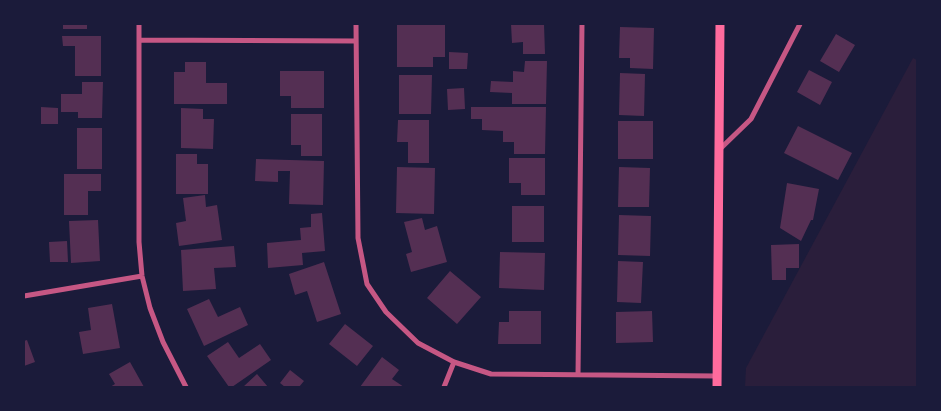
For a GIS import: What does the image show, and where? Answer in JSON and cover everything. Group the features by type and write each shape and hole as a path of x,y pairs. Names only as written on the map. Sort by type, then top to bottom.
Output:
{"main road":[{"path":"717,387 720,24"}],"street":[{"path":"139,24 139,242 142,276 150,308 162,342 186,387"},
{"path":"356,24 358,238 367,284 386,312 418,343 454,362 491,374 717,376"},
{"path":"578,375 582,24"},
{"path":"719,151 751,119 800,24"},
{"path":"139,40 356,41"},
{"path":"24,296 142,276"},
{"path":"444,387 454,362"}],"shaded area":[{"path":"913,58 917,60 917,387 745,387 746,368"}],"building":[{"path":"63,24 87,24 87,29 63,29"},
{"path":"397,24 445,25 445,57 433,57 433,67 397,67"},
{"path":"511,24 544,24 545,54 523,54 523,42 512,43"},
{"path":"620,27 654,28 653,69 630,68 630,58 619,58"},
{"path":"836,34 855,45 839,72 820,61"},
{"path":"62,36 101,36 101,76 75,76 75,46 63,46"},
{"path":"449,52 468,53 467,69 449,69"},
{"path":"525,61 547,61 546,104 512,104 512,93 490,92 491,81 513,82 513,71 524,72"},
{"path":"185,62 206,62 206,83 227,83 227,104 174,104 174,72 185,72"},
{"path":"809,70 832,82 820,105 797,92"},
{"path":"280,71 324,71 324,108 291,108 291,96 280,96"},
{"path":"620,73 645,74 644,116 619,115"},
{"path":"399,75 432,75 431,114 399,114"},
{"path":"82,82 103,82 102,118 78,118 78,112 61,112 61,94 82,94"},
{"path":"464,88 465,109 448,110 447,89"},
{"path":"41,107 58,108 58,124 41,124"},
{"path":"471,107 546,107 545,154 514,154 514,142 503,142 503,131 482,130 482,119 471,119"},
{"path":"181,108 203,109 203,119 214,119 213,149 181,148"},
{"path":"291,114 322,114 322,156 301,156 301,145 291,145"},
{"path":"398,120 429,120 429,163 408,163 408,142 397,142"},
{"path":"618,121 653,121 653,159 618,159"},
{"path":"798,126 852,153 838,180 784,153"},
{"path":"77,128 102,128 102,169 77,169"},
{"path":"176,154 197,154 197,164 208,164 208,194 176,194"},
{"path":"509,158 545,158 545,195 521,195 521,183 509,183"},
{"path":"256,159 324,161 323,205 289,204 290,171 278,171 278,182 255,181"},
{"path":"397,167 435,168 434,214 396,213"},
{"path":"619,167 650,168 649,207 618,207"},
{"path":"64,174 101,174 101,191 88,191 88,215 64,215"},
{"path":"787,183 819,189 813,220 811,220 801,241 780,228"},
{"path":"205,195 206,207 217,205 222,240 179,246 176,223 186,221 183,198"},
{"path":"512,206 544,206 544,242 512,242"},
{"path":"322,213 325,251 302,253 303,265 268,268 267,243 301,240 300,228 311,227 311,214"},
{"path":"619,215 651,216 650,256 618,255"},
{"path":"422,218 425,230 437,226 447,262 411,272 406,254 412,252 404,222"},
{"path":"98,220 100,261 71,263 69,221"},
{"path":"67,241 68,262 50,262 49,242"},
{"path":"799,244 799,268 786,268 786,280 772,280 771,245"},
{"path":"234,246 236,267 214,268 216,289 183,291 181,250"},
{"path":"500,252 545,253 544,290 499,288"},
{"path":"618,261 643,262 641,303 617,302"},
{"path":"324,262 341,314 317,322 307,291 295,295 289,274"},
{"path":"450,271 481,297 457,324 427,298"},
{"path":"209,299 218,317 240,307 248,325 204,346 187,309"},
{"path":"112,304 120,348 83,354 79,332 91,330 88,308"},
{"path":"509,311 541,311 541,344 498,344 499,322 509,322"},
{"path":"652,311 653,342 616,343 616,312"},
{"path":"345,324 373,346 357,366 329,344"},
{"path":"27,340 35,362 24,366 24,341"},
{"path":"228,342 239,358 260,344 271,360 232,387 229,387 207,356"},
{"path":"382,357 399,370 392,379 404,387 360,387"},
{"path":"130,362 144,387 110,387 115,384 109,374"},
{"path":"290,370 304,381 299,387 285,387 280,383"},
{"path":"257,374 268,387 243,387"}]}
